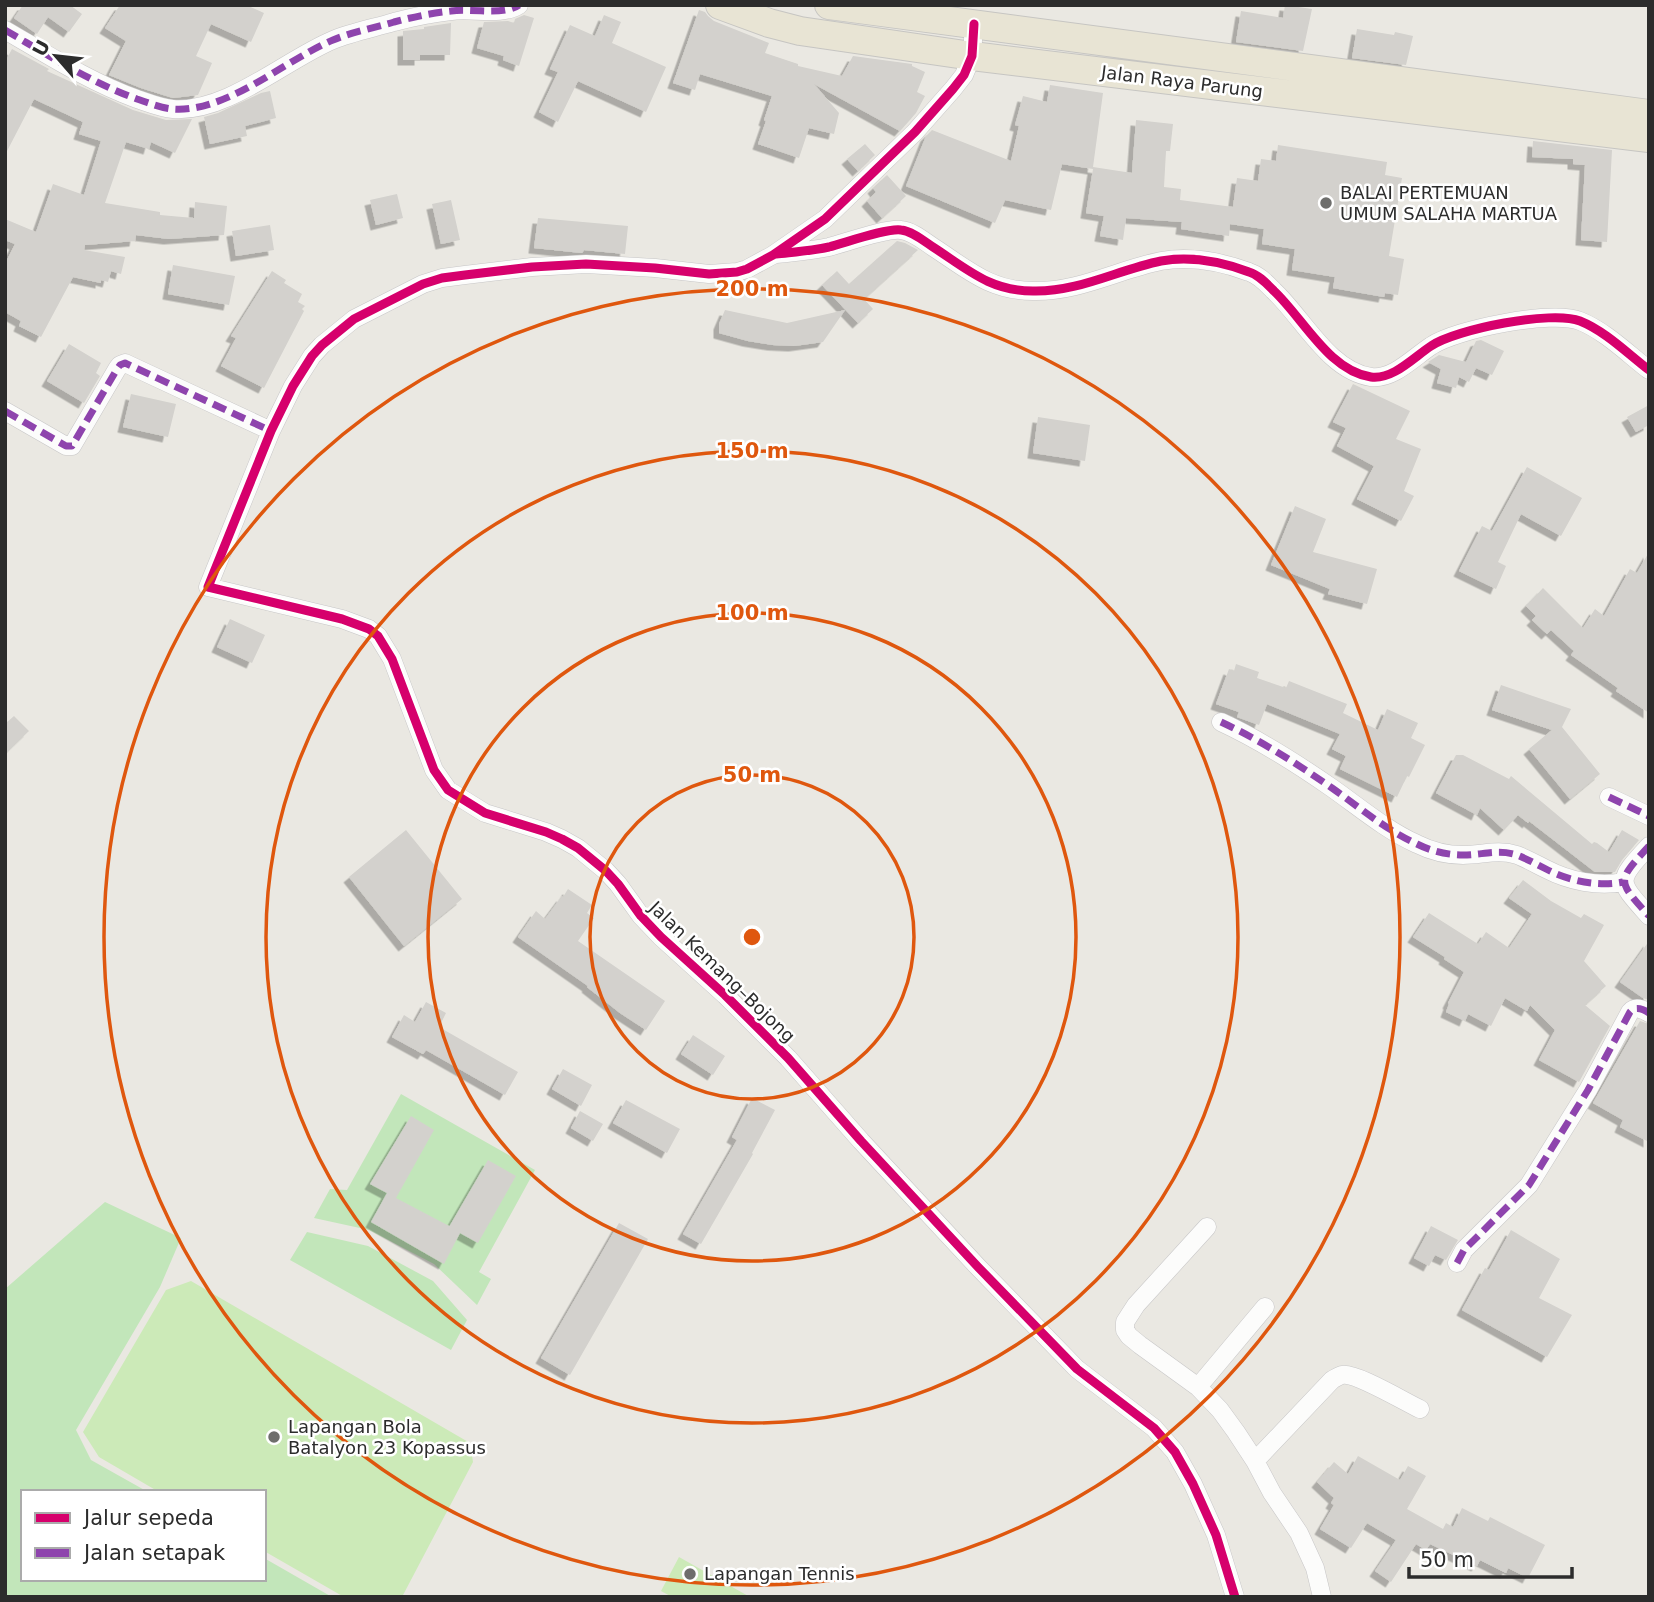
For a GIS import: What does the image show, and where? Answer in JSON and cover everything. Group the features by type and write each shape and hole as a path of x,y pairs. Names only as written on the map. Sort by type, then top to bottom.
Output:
{"highway":[{"name":"Jalan Raya Parung","path":"720,5 800,31 972,56 1649,138"},
{"name":"Jalan Raya Parung","path":"829,5 1649,114"}],"street":[{"path":"5,30 113,90 160,107 174,109 189,108 233,95 335,39 411,18 469,9 503,11 517,8 519,5"},
{"name":"Jalan Kemang–Bojong","path":"974,24 972,56 964,75 915,132 825,219 773,255 747,269 709,274 586,264 465,275 423,284 354,319 321,345 293,386 271,431 208,587 342,619 369,629 378,636 392,659 434,770 448,790 485,813 546,832 578,848 606,870 641,916 788,1058 861,1141 1077,1368 1154,1428 1175,1452 1189,1476 1216,1535 1235,1597"},
{"path":"773,255 827,247 900,230 918,237 998,287 1031,292 1062,290 1161,261 1205,260 1253,273 1282,298 1333,358 1352,370 1373,377 1397,370 1435,343 1457,334 1483,327 1552,317 1577,320 1589,325 1649,370"},
{"path":"5,411 66,446 72,446 117,369 125,363 271,431"},
{"path":"1221,722 1285,756 1390,830 1416,844 1432,850 1463,855 1495,851 1508,853 1531,860 1547,870 1569,878 1604,884 1623,882"},
{"path":"1609,797 1649,816"},
{"path":"1649,846 1626,872 1623,882 1628,892 1649,916"},
{"path":"1457,1262 1464,1251 1530,1185 1588,1090 1629,1012 1635,1008 1649,1013"},
{"path":"1207,1227 1136,1305 1125,1322 1125,1330 1129,1336 1198,1387 1220,1410 1299,1533 1315,1568 1322,1597"},
{"path":"1198,1387 1265,1307"},
{"path":"1255,1461 1332,1380 1341,1375 1362,1379 1420,1409"}],"green space":[{"path":"401,1094 535,1170 479,1272 491,1279 477,1305 434,1264 369,1230 314,1218 330,1189 347,1190"},
{"path":"105,1202 181,1238 160,1287 76,1430 91,1460 144,1490 21,1490 21,1581 266,1581 266,1559 332,1597 5,1597 5,1289"},
{"path":"307,1232 368,1246 433,1281 467,1320 451,1350 290,1260"},
{"name":"Lapangan Bola Batalyon 23 Kopassus","path":"191,1281 470,1443 473,1462 402,1597 344,1597 266,1552 266,1490 156,1490 99,1457 83,1432 166,1290"},
{"name":"Lapangan Tennis","path":"679,1557 750,1597 672,1597 661,1591"}],"building":[{"path":"23,5 70,5 82,14 69,32 48,17 37,34 14,18"},
{"path":"120,5 246,5 264,13 251,42 211,24 196,56 212,63 198,95 173,98 109,75 126,41 105,28"},
{"path":"1285,5 1312,9 1303,51 1236,42 1241,11 1283,18"},
{"path":"699,10 714,21 769,43 765,53 798,66 842,76 853,56 912,64 925,72 917,92 925,96 916,113 900,131 814,84 839,113 834,134 809,128 799,158 758,144 772,96 700,74 695,90 673,83"},
{"path":"524,15 534,18 519,66 503,60 504,56 477,48 484,22 514,23 515,19"},
{"path":"604,15 621,22 612,43 666,67 646,112 578,81 558,122 539,112 558,72 550,69 570,25 595,36"},
{"path":"451,23 450,55 420,55 420,60 403,60 403,31"},
{"path":"1357,29 1413,36 1406,65 1352,58"},
{"path":"12,49 49,69 47,71 133,110 166,120 192,119 175,153 151,142 149,149 126,142 105,203 160,212 160,215 194,218 195,202 227,206 224,235 169,239 136,235 135,241 85,245 84,250 125,257 121,274 111,271 108,282 101,280 101,283 73,277 41,337 19,326 21,321 5,312 5,264 15,244 5,240 5,219 36,232 53,184 84,195 101,141 79,134 83,122 34,99 5,155 5,62"},
{"path":"1050,85 1103,93 1093,167 1132,173 1136,120 1173,124 1170,151 1166,151 1164,187 1181,189 1180,200 1233,207 1237,178 1258,181 1261,159 1276,161 1278,145 1387,162 1385,175 1402,178 1389,256 1404,259 1398,295 1385,293 1384,297 1333,288 1335,277 1292,270 1295,249 1262,244 1264,229 1230,224 1229,236 1181,229 1182,222 1126,218 1123,240 1100,236 1104,216 1086,213 1093,169 1062,164 1051,210 1005,200 995,223 906,186 926,136 932,130 1011,161 1019,126 1015,125 1023,96 1047,102"},
{"path":"270,91 276,118 245,126 247,136 210,144 204,117"},
{"path":"1533,141 1612,150 1607,242 1581,240 1585,165 1573,164 1573,159 1532,157"},
{"path":"865,144 875,155 858,171 847,159"},
{"path":"887,175 906,196 882,218 867,201 876,192 873,188"},
{"path":"397,194 403,218 376,225 370,200"},
{"path":"451,200 460,240 441,244 432,204"},
{"path":"538,218 628,226 625,254 534,248"},
{"path":"270,225 274,250 236,256 232,231"},
{"path":"897,241 918,250 864,299 873,309 858,323 822,285 837,271 849,284"},
{"path":"173,265 235,276 229,305 168,294"},
{"path":"272,271 286,280 284,283 302,294 298,302 305,306 264,388 221,366 236,338 231,336"},
{"path":"725,310 787,323 845,310 823,342 794,346 748,341 719,333 719,324"},
{"path":"1481,340 1504,351 1492,375 1476,368 1469,382 1459,377 1456,388 1437,383 1441,369 1428,362 1439,355 1466,362 1476,341"},
{"path":"69,344 101,363 96,373 100,376 84,403 47,381"},
{"path":"1353,384 1410,411 1396,439 1421,449 1404,491 1414,496 1401,521 1357,499 1374,466 1337,446 1346,428 1333,422"},
{"path":"131,394 176,404 168,437 123,427"},
{"path":"1649,405 1649,425 1636,432 1627,417"},
{"path":"1038,417 1090,425 1085,461 1033,453"},
{"path":"1527,467 1582,498 1561,536 1521,514 1498,562 1506,566 1496,589 1459,571 1482,526 1492,531"},
{"path":"1295,506 1326,519 1313,552 1377,569 1367,604 1328,594 1330,589 1271,565"},
{"path":"1649,552 1649,713 1571,655 1574,651 1551,630 1547,634 1532,620 1536,616 1526,606 1543,588 1583,628 1595,609 1604,616 1630,569 1637,573"},
{"path":"230,619 265,635 252,663 217,647"},
{"path":"1236,664 1259,672 1257,678 1286,688 1289,681 1347,704 1343,713 1378,730 1387,709 1418,723 1411,738 1425,745 1397,797 1340,769 1346,756 1332,749 1340,734 1267,704 1259,725 1237,717 1239,712 1216,704 1229,669 1234,671"},
{"path":"1501,685 1571,709 1562,727 1600,774 1570,799 1529,749 1552,730 1492,710"},
{"path":"14,716 29,731 5,754 5,724"},
{"path":"1456,755 1463,755 1509,779 1511,776 1592,844 1597,843 1609,852 1622,830 1639,840 1615,872 1595,872 1518,815 1504,830 1480,808 1477,815 1436,793"},
{"path":"406,830 462,899 404,946 349,877"},
{"path":"1523,880 1551,901 1581,918 1584,914 1604,925 1584,961 1606,986 1585,1005 1610,1026 1579,1082 1539,1060 1555,1030 1530,1005 1527,1011 1505,998 1491,1026 1468,1014 1465,1021 1446,1012 1464,972 1413,937 1429,913 1478,944 1486,932 1509,948 1532,914 1509,898"},
{"path":"568,889 592,905 587,913 594,918 578,941 665,1001 646,1030 518,937 536,911 545,919"},
{"path":"1649,941 1649,1000 1620,982"},
{"path":"426,1002 446,1013 439,1027 518,1072 505,1095 426,1050 423,1054 392,1037 404,1015 415,1022"},
{"path":"1640,1021 1649,1024 1649,1142 1620,1127 1623,1120 1593,1103"},
{"path":"693,1035 725,1056 713,1075 681,1054"},
{"path":"563,1069 592,1085 581,1106 552,1089"},
{"path":"752,1098 775,1110 701,1244 683,1234 737,1140 732,1137"},
{"path":"626,1100 680,1129 667,1153 613,1123"},
{"path":"580,1111 603,1124 593,1141 571,1128"},
{"path":"411,1116 434,1130 396,1198 449,1226 488,1160 516,1176 478,1243 460,1233 444,1264 371,1222 387,1193 370,1184"},
{"path":"619,1223 648,1239 570,1375 541,1358"},
{"path":"1431,1226 1458,1240 1446,1260 1435,1255 1429,1266 1414,1258"},
{"path":"1511,1230 1560,1259 1539,1298 1572,1315 1547,1357 1462,1310 1485,1268 1489,1270"},
{"path":"1358,1456 1400,1480 1408,1466 1426,1476 1407,1509 1443,1529 1446,1523 1453,1527 1462,1508 1488,1521 1490,1517 1545,1545 1528,1578 1508,1568 1506,1573 1480,1560 1477,1566 1430,1544 1426,1550 1416,1544 1391,1582 1375,1571 1396,1540 1367,1523 1351,1548 1320,1529 1334,1505 1331,1503 1334,1498 1317,1482 1334,1462 1348,1474"}],"marked path":[{"path":"5,30 103,85 137,99 173,109 214,103 255,84 315,49 348,35 430,14 459,10 504,10 519,5"},
{"path":"5,411 66,446 72,446 117,369 125,363 271,431"},
{"path":"1221,722 1278,752 1384,825 1422,846 1457,855 1510,853 1574,880 1604,884 1623,882"},
{"path":"1609,797 1649,816"},
{"path":"1649,846 1626,874 1625,881 1626,888 1649,916"},
{"path":"1457,1263 1464,1250 1529,1185 1588,1090 1630,1012 1639,1009 1649,1013"}],"cycle path":[{"path":"974,24 972,56 964,75 915,132 825,219 773,255 747,269 709,274 586,264 465,275 423,284 354,319 322,345 293,386 271,431 208,587 342,619 369,629 378,636 392,659 434,770 448,790 485,813 562,839 578,848 606,871 641,916 788,1058 978,1267 1077,1369 1154,1428 1175,1452 1193,1484 1216,1535 1235,1597"},
{"path":"776,254 822,248 876,233 901,230 918,237 968,271 991,283 1033,291 1066,288 1161,261 1206,261 1239,268 1259,277 1285,302 1329,354 1356,373 1371,377 1387,375 1403,367 1431,346 1461,333 1504,323 1548,318 1567,318 1589,325 1649,370"}],"place":[{"name":"BALAI PERTEMUAN UMUM SALAHA MARTUA","path":"1326,203"},
{"name":"Lapangan Bola Batalyon 23 Kopassus","path":"274,1437"},
{"name":"Lapangan Tennis","path":"690,1574"}]}
